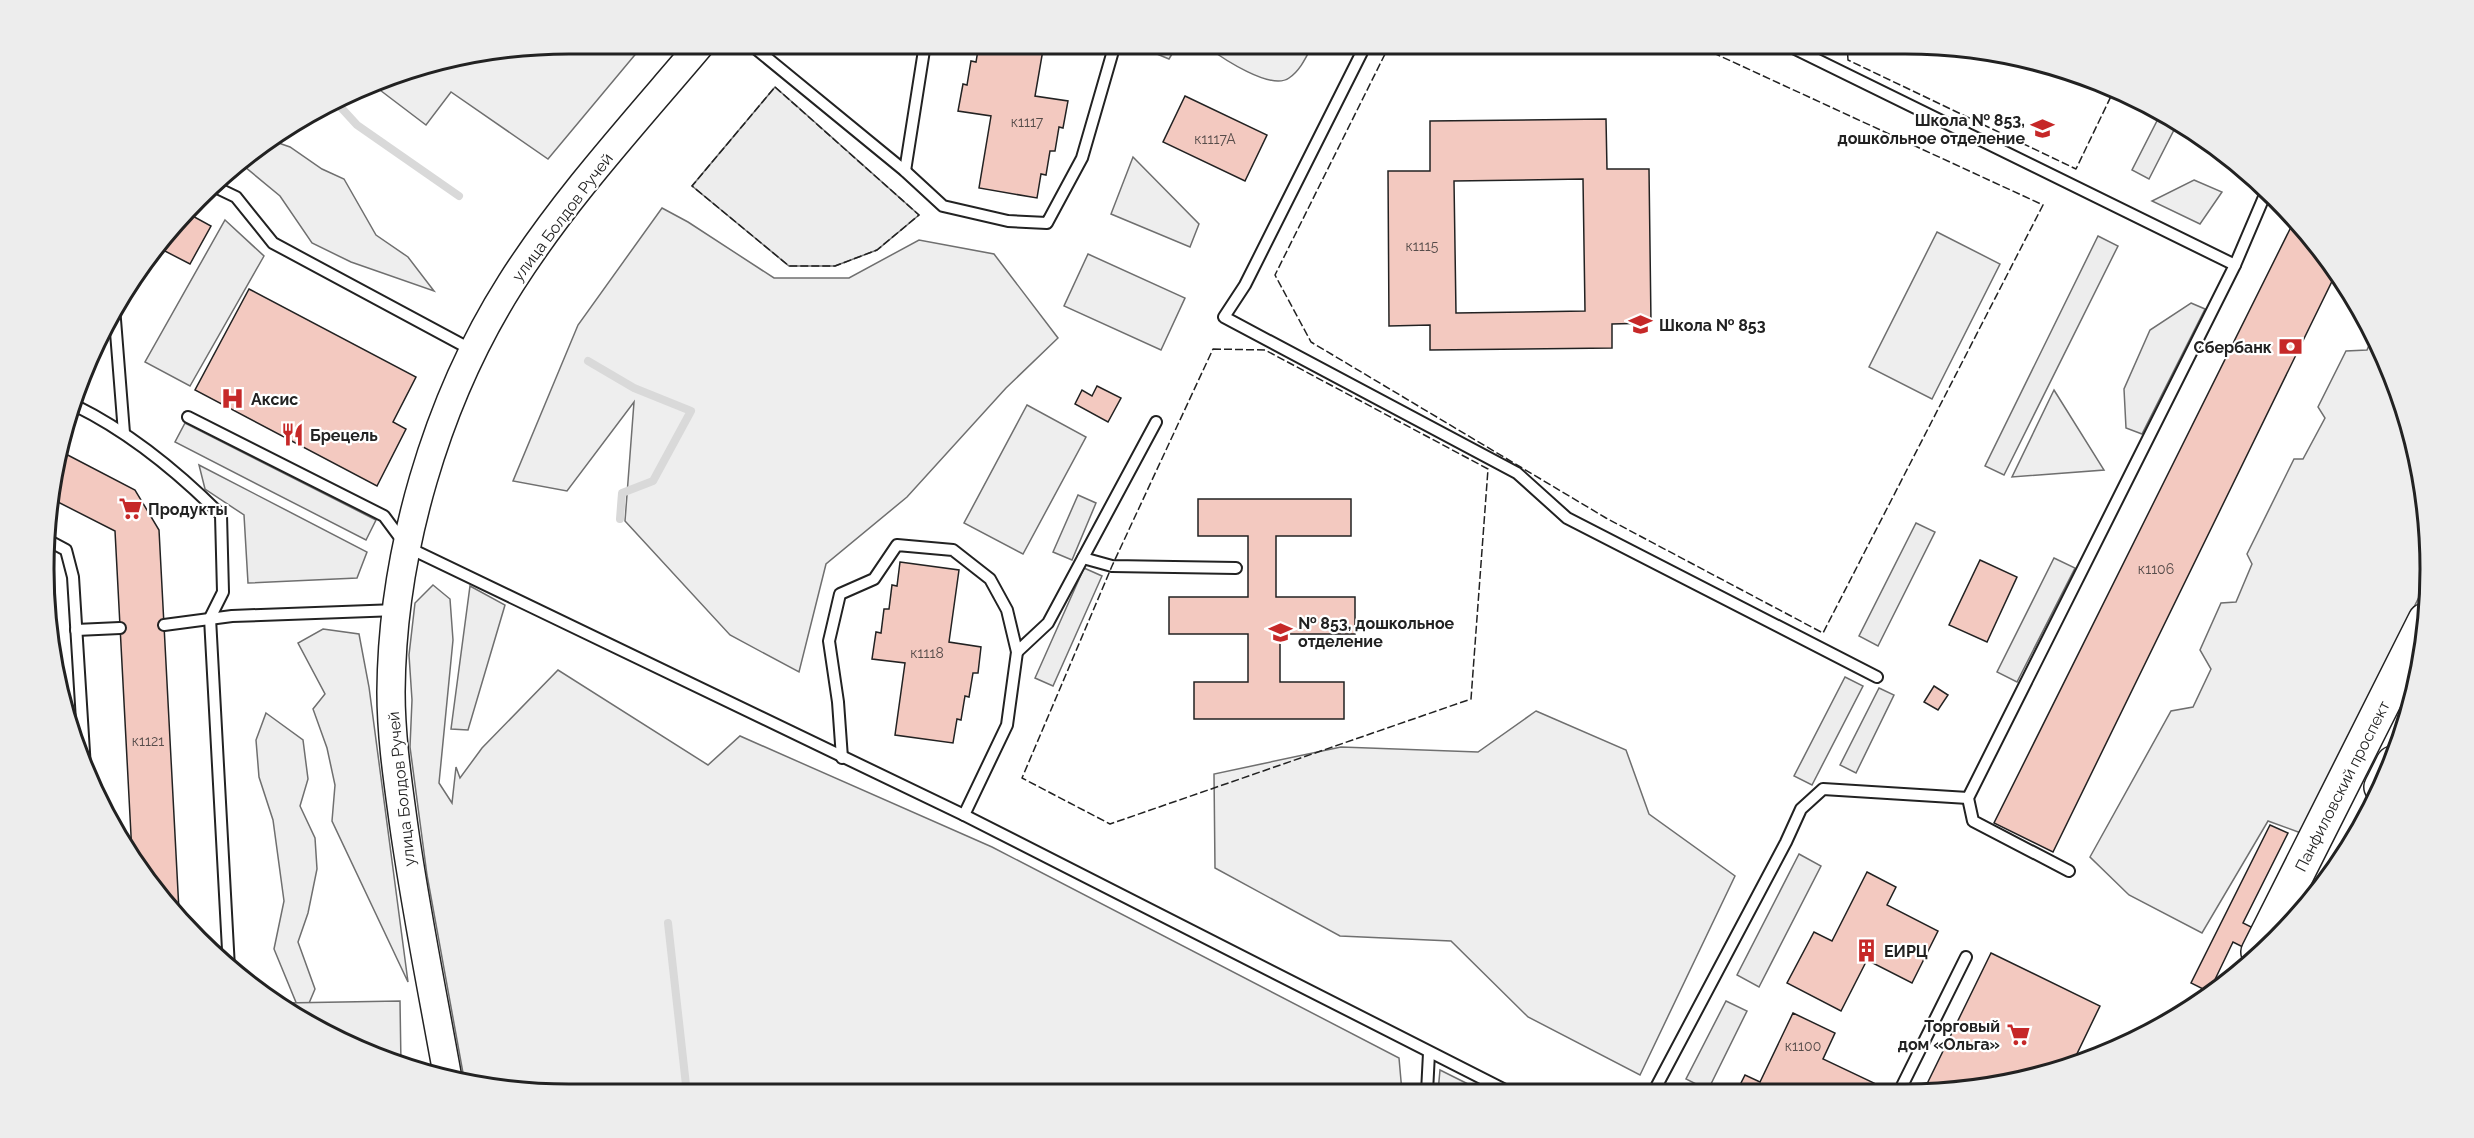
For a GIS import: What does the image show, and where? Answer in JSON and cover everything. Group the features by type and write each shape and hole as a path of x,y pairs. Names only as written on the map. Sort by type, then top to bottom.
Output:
{"main road":[{"name":"Панфиловский проспект","path":"2266,936 2415,642"}],"street":[{"name":"улица Болдов Ручей","path":"446,1068 409,860 397,775 391,694 397,610 407,547 431,458 455,390 473,350 511,284 543,236 692,54"}],"lane":[{"path":"762,54 905,171 943,206 1008,221 1047,223 1082,158 1112,54"},
{"path":"905,171 923,54"},
{"path":"1361,54 1245,285 1224,317 1517,473 1567,518 1877,677"},
{"path":"1805,54 2235,265"},
{"path":"221,190 236,197 273,243 473,350"},
{"path":"2069,871 1973,821 1968,798 2235,265 2263,199"},
{"path":"115,325 124,433"},
{"path":"80,408 124,433 185,479 220,515 223,592 210,618 227,954"},
{"path":"188,417 384,516 407,547 964,815 1493,1084"},
{"path":"1017,652 1048,623 1156,422"},
{"path":"55,544 66,550 73,577 83,741"},
{"path":"842,758 840,714 829,641 840,594 874,579 897,545 953,550 990,579 1007,610 1017,652 1007,725 964,815"},
{"path":"1083,558 1112,566 1236,568"},
{"path":"164,625 210,618 397,610"},
{"path":"76,630 120,628"},
{"path":"1658,1084 1786,842 1801,809 1823,789 1968,798"},
{"path":"1903,1084 1966,957"},
{"path":"1427,1084 1429,1053"}],"shaded area":[{"path":"636,54 548,159 451,92 426,125 380,90 436,72 502,58 535,55"},
{"path":"1157,54 1172,54 1169,59"},
{"path":"1218,54 1307,54 1297,71 1281,81 1259,77"},
{"path":"775,87 919,215 877,250 835,266 789,266 692,186"},
{"path":"2157,120 2174,130 2149,179 2132,170"},
{"path":"280,143 290,147 322,169 344,179 376,235 408,257 434,291 351,262 312,243 280,196 246,168"},
{"path":"1133,157 1199,224 1190,247 1111,214"},
{"path":"2194,180 2222,192 2200,224 2152,201"},
{"path":"662,208 688,222 774,278 849,278 919,240 994,254 1058,338 1006,388 907,497 826,564 799,672 730,635 625,521 634,402 567,491 513,481 578,325"},
{"path":"225,220 264,256 190,386 145,362"},
{"path":"1937,232 2000,264 1932,399 1869,367"},
{"path":"2098,236 2118,246 2004,475 1985,466"},
{"path":"1088,254 1185,298 1161,350 1064,306"},
{"path":"2191,303 2205,309 2142,434 2126,428 2124,389 2150,330"},
{"path":"2369,345 2393,403 2410,469 2419,535 2419,597 2301,833 2268,821 2202,933 2129,895 2090,857 2171,711 2193,707 2211,669 2200,650 2221,603 2236,602 2252,564 2247,554 2294,459 2303,459 2325,418 2318,407 2346,351 2367,350"},
{"path":"2054,390 2104,470 2012,477"},
{"path":"1027,405 1086,437 1023,554 964,523"},
{"path":"185,423 376,520 366,540 175,442"},
{"path":"199,465 367,552 357,578 248,583 244,515 205,489"},
{"path":"1078,495 1096,503 1072,560 1053,552"},
{"path":"1916,523 1935,532 1878,646 1859,636"},
{"path":"2054,558 2075,568 2017,682 1997,672"},
{"path":"1084,568 1102,576 1053,686 1035,678"},
{"path":"433,585 450,599 453,640 439,783 452,803 456,767 460,778 482,748 558,670 708,765 740,736 992,847 1399,1058 1401,1084 569,1084 502,1080 463,1073 427,875 410,747 412,700 409,655 415,603"},
{"path":"470,586 505,605 468,730 451,729"},
{"path":"323,629 359,634 369,687 408,982 332,821 335,785 327,748 313,709 325,694 298,643"},
{"path":"1845,677 1863,686 1812,785 1794,776"},
{"path":"1879,688 1894,695 1856,773 1840,765"},
{"path":"1536,711 1626,750 1649,814 1735,876 1640,1075 1528,1017 1451,941 1340,936 1215,868 1214,774 1341,747 1478,752"},
{"path":"266,713 303,740 308,779 300,806 315,838 317,869 308,913 298,942 315,989 305,1011 298,1006 274,949 284,901 273,820 259,777 256,740"},
{"path":"1799,854 1821,866 1759,987 1737,975"},
{"path":"400,1001 401,1056 341,1031 292,1003"},
{"path":"1726,1001 1747,1011 1711,1084 1696,1084 1686,1079"},
{"path":"1440,1070 1468,1084 1439,1084"}],"building":[{"path":"977,54 1042,54 1035,96 1068,101 1063,128 1059,127 1055,151 1050,151 1046,175 1041,174 1037,198 979,188 991,116 958,111 963,84 967,85 971,61 976,62"},
{"path":"1185,96 1267,135 1245,181 1163,142"},
{"path":"1606,119 1607,169 1649,169 1651,323 1612,324 1612,348 1430,350 1430,325 1389,326 1388,171 1430,171 1430,121","holes":["1583,179 1585,311 1456,313 1454,181"]},
{"path":"194,217 211,226 190,264 164,250"},
{"path":"2291,228 2314,255 2332,281 2053,852 1994,823"},
{"path":"249,289 416,377 393,422 406,429 377,486 195,390"},
{"path":"1097,386 1121,398 1108,422 1075,404 1082,390 1092,396"},
{"path":"67,455 135,490 159,530 179,905 160,883 131,839 115,531 58,502"},
{"path":"1198,499 1351,499 1351,536 1276,536 1276,597 1355,597 1355,634 1280,634 1280,682 1344,682 1344,719 1194,719 1194,682 1248,682 1248,634 1169,634 1169,597 1248,597 1248,536 1198,536"},
{"path":"1980,560 2017,577 1987,642 1949,625"},
{"path":"900,562 959,570 949,642 981,647 978,673 973,673 969,697 965,696 961,720 957,719 953,743 895,735 905,663 872,659 876,632 881,633 884,609 889,609 892,585 897,586"},
{"path":"1934,686 1948,695 1938,710 1924,702"},
{"path":"2270,825 2288,833 2243,923 2267,935 2250,951 2233,942 2214,981 2203,989 2191,983"},
{"name":"ЕИРЦ","path":"1867,872 1896,887 1887,905 1938,931 1912,983 1867,960 1841,1011 1787,983 1814,932 1832,941"},
{"name":"Торговый дом «Ольга»","path":"1991,953 2100,1006 2076,1055 2005,1074 1972,1080 1927,1083"},
{"path":"1793,1013 1835,1033 1823,1059 1874,1083 1740,1084 1745,1075 1760,1082"}],"waterway":[{"path":"341,107 357,125 459,196"},
{"path":"588,361 634,388 691,411 653,481 622,493 620,519"},
{"path":"668,923 686,1084"}],"fence":[{"path":"1385,54 1275,275 1311,342 1606,518 1823,633 2043,205 1716,54"},
{"path":"1848,54 1848,60 2076,169 2111,97"},
{"path":"775,87 919,215 877,250 835,266 789,266 692,186 775,87"},
{"path":"1213,349 1265,350 1488,469 1471,699 1110,824 1022,778 1112,566 1213,349"}],"place":[{"name":"Школа № 853, дошкольное отделение","path":"2043,129"},
{"name":"Школа № 853","path":"1641,325"},
{"name":"Сбербанк","path":"2290,347"},
{"name":"Аксис","path":"233,399"},
{"name":"Брецель","path":"292,435"},
{"name":"Продукты","path":"130,509"},
{"name":"№ 853, дошкольное отделение","path":"1280,632"},
{"name":"ЕИРЦ","path":"1866,951"},
{"name":"Торговый дом «Ольга»","path":"2018,1035"}]}
